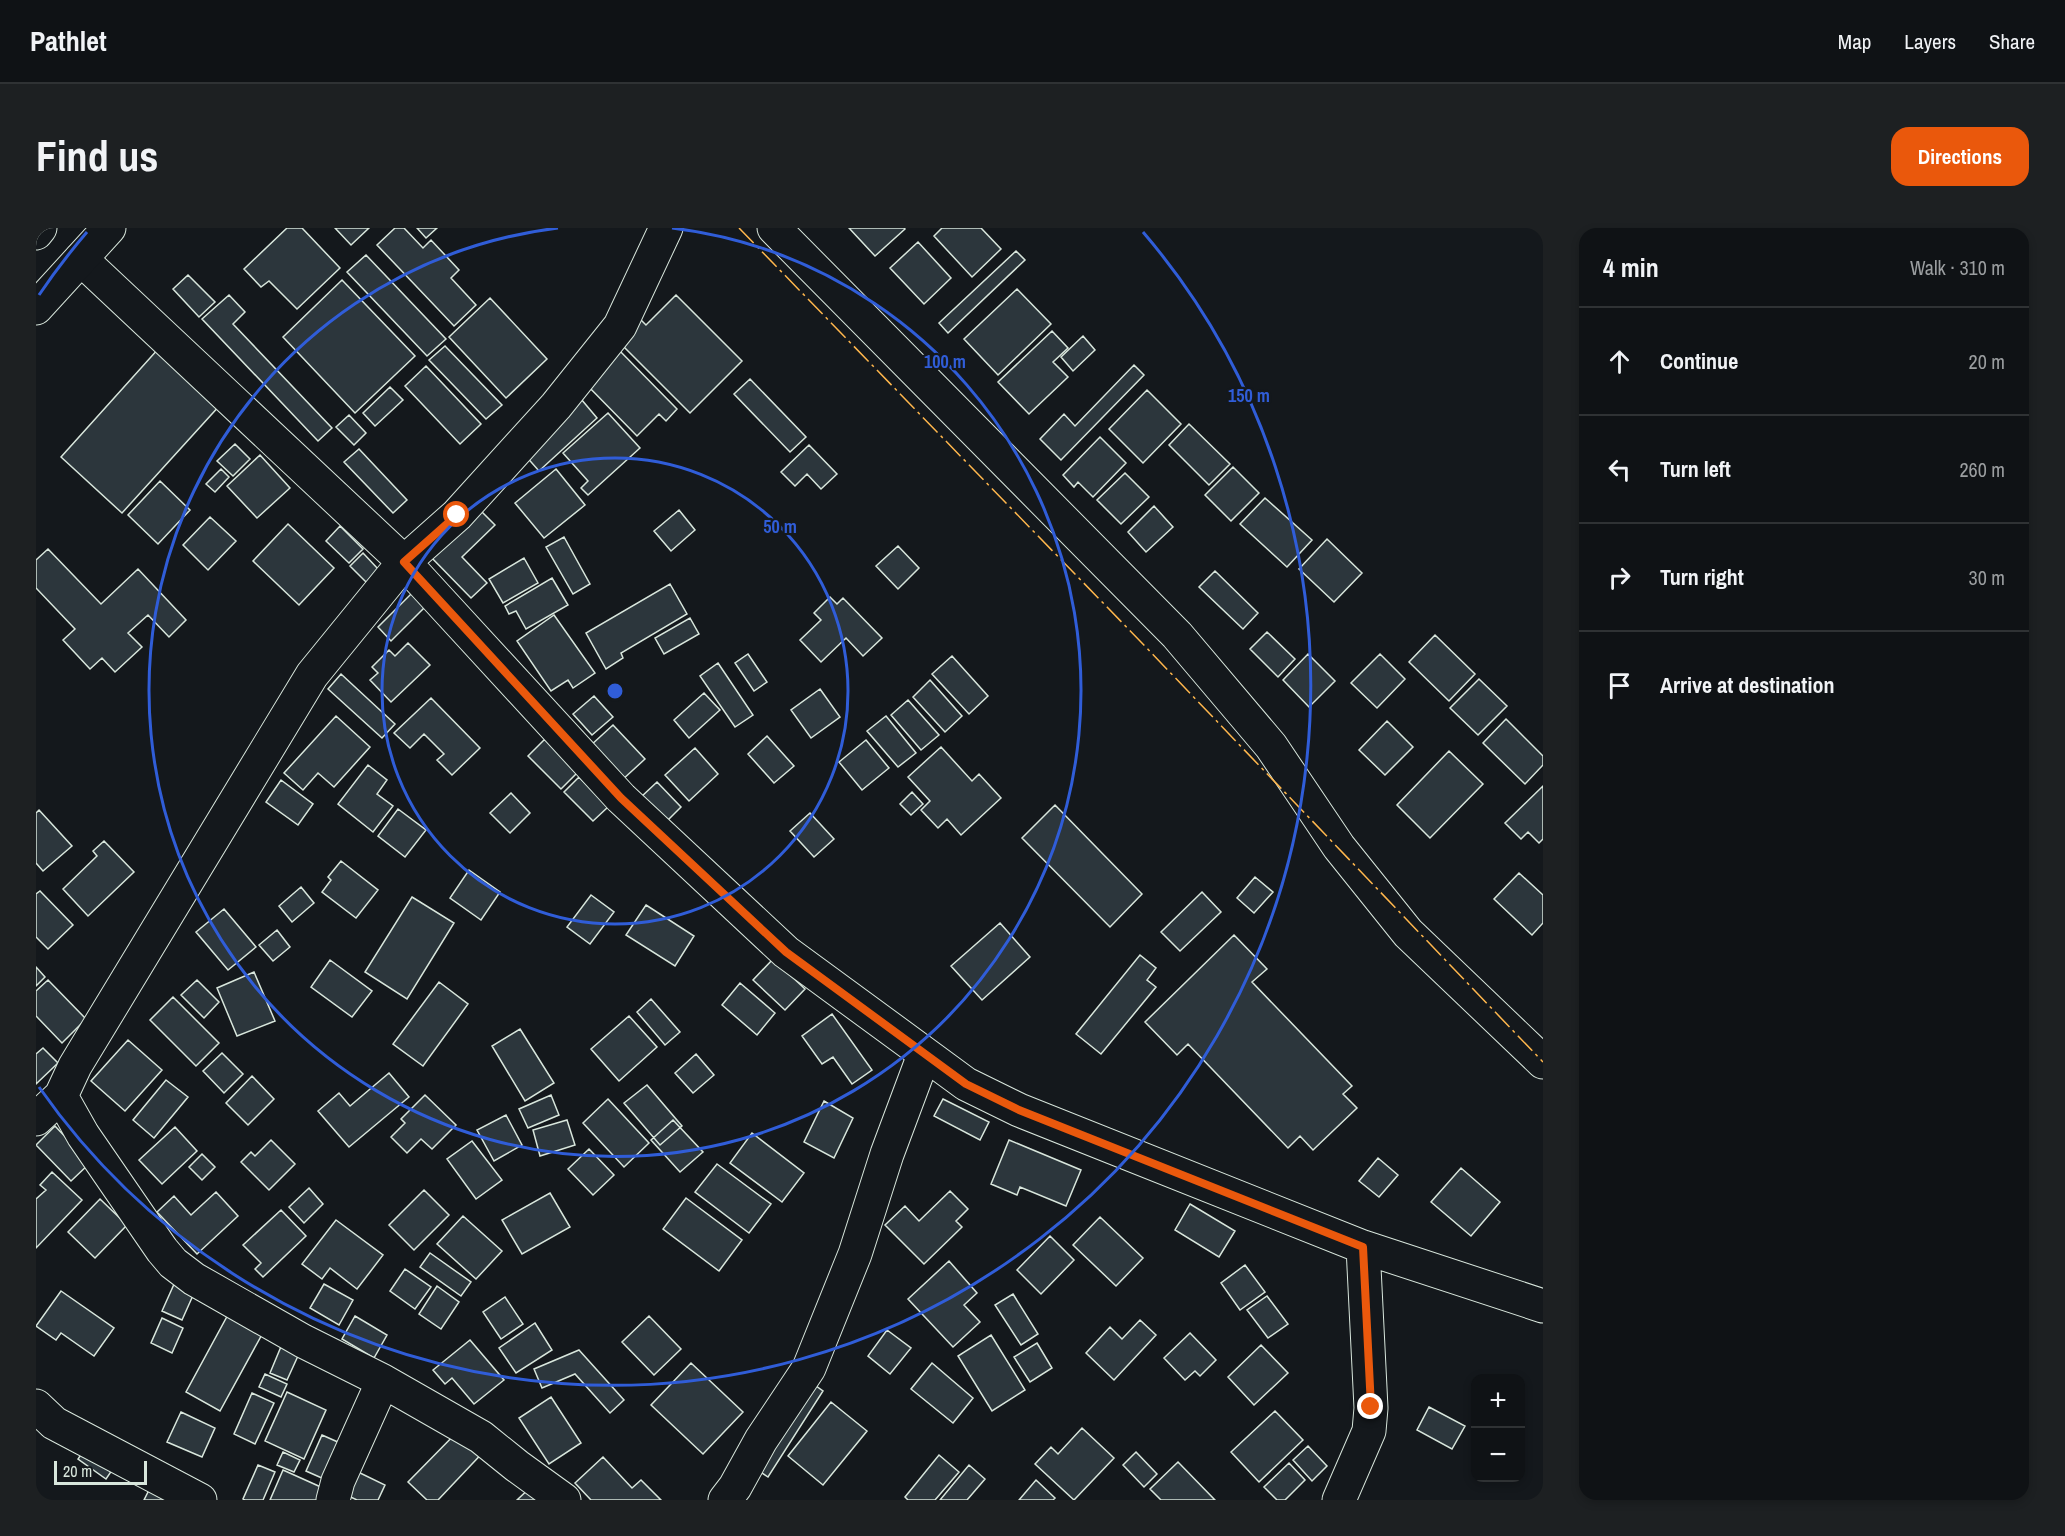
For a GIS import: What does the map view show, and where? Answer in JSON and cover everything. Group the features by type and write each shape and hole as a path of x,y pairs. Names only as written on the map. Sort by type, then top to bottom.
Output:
{"street":[{"path":"36,233 40,228"},
{"path":"36,308 109,228"},
{"path":"36,1119 61,1096 75,1066 312,675 404,562 457,515 556,406 621,326 666,228"},
{"path":"774,228 1177,635 1271,746 1339,847 1408,933 1543,1062"},
{"path":"81,259 404,562 621,798 786,952 924,1055 966,1084 1019,1110 1363,1247 1543,1306"},
{"path":"725,1500 735,1487 761,1440 809,1368 855,1254 924,1055"},
{"path":"61,1096 83,1135 173,1263 194,1279 303,1341 382,1381 481,1437 564,1500"},
{"path":"1339,1500 1369,1431 1371,1407 1363,1247"},
{"path":"333,1500 338,1482 382,1381"},
{"path":"36,1406 54,1423 200,1500"}],"building":[{"path":"287,228 302,228 340,268 297,309 269,281 261,287 244,269"},
{"path":"335,228 369,228 351,245"},
{"path":"395,228 404,228 423,248 431,240 459,270 451,278 476,305 454,326 377,245"},
{"path":"417,228 437,228 426,238"},
{"path":"849,228 904,228 905,229 875,256"},
{"path":"942,228 981,228 1001,249 972,277 934,236"},
{"path":"918,242 951,278 924,304 890,268"},
{"path":"1016,251 1025,260 948,333 939,323"},
{"path":"366,255 446,339 427,356 347,272"},
{"path":"188,275 215,302 199,317 173,289"},
{"path":"342,280 415,356 355,413 283,337"},
{"path":"1017,289 1051,324 998,375 964,339"},
{"path":"229,295 245,312 233,324 332,428 318,441 202,319"},
{"path":"676,295 742,361 690,413 618,341 640,319 646,325"},
{"path":"490,298 547,359 506,398 449,337"},
{"path":"1052,331 1068,348 1053,362 1068,377 1029,414 998,382"},
{"path":"1083,336 1095,350 1073,371 1061,357"},
{"path":"614,345 677,409 666,421 659,414 637,436 581,379"},
{"path":"445,346 502,405 486,419 429,360"},
{"path":"159,348 221,404 122,513 61,457"},
{"path":"1134,365 1144,375 1061,460 1040,439 1064,414 1075,426"},
{"path":"426,366 481,424 460,444 405,386"},
{"path":"750,379 806,437 790,452 734,394"},
{"path":"390,387 403,400 375,426 363,413"},
{"path":"1147,390 1181,424 1143,463 1109,429"},
{"path":"576,393 597,418 539,471 524,454"},
{"path":"608,413 640,448 588,495 581,488 588,481 563,453"},
{"path":"349,415 366,433 354,445 336,427"},
{"path":"1189,424 1230,464 1209,485 1169,445"},
{"path":"1100,437 1126,463 1093,497 1078,482 1074,487 1063,475"},
{"path":"235,444 250,459 233,476 217,461"},
{"path":"809,445 837,474 821,489 807,474 795,486 781,472"},
{"path":"359,449 407,500 393,513 344,462"},
{"path":"260,455 290,488 257,518 227,486"},
{"path":"1233,467 1259,493 1231,521 1205,495"},
{"path":"221,469 229,477 215,492 206,484"},
{"path":"556,469 585,505 544,538 515,503"},
{"path":"1125,473 1149,497 1121,524 1097,500"},
{"path":"160,481 190,510 158,544 128,515"},
{"path":"1265,498 1312,540 1287,567 1240,524"},
{"path":"1154,506 1173,527 1146,552 1128,532"},
{"path":"477,507 495,525 462,557 487,583 471,598 428,554"},
{"path":"679,510 695,530 671,551 654,531"},
{"path":"210,517 236,541 208,570 183,545"},
{"path":"288,524 334,568 299,605 253,561"},
{"path":"340,526 363,549 349,563 326,541"},
{"path":"564,537 590,584 573,594 546,547"},
{"path":"1327,539 1362,573 1334,602 1299,569"},
{"path":"898,546 919,568 898,589 876,566"},
{"path":"48,549 101,604 138,569 186,620 169,637 148,615 128,633 142,647 115,672 102,658 90,669 63,640 75,629 36,588 36,560"},
{"path":"363,553 379,570 367,583 350,566"},
{"path":"524,558 538,583 503,603 489,579"},
{"path":"1215,571 1258,613 1243,629 1199,587"},
{"path":"552,578 568,605 526,629 516,611 509,614 505,606"},
{"path":"670,584 687,614 621,653 623,658 606,669 586,633"},
{"path":"412,593 425,607 391,641 378,627"},
{"path":"830,597 837,604 843,598 882,638 863,656 846,638 821,662 800,640 821,620 814,613"},
{"path":"554,615 595,673 573,688 568,680 551,691 517,641"},
{"path":"690,618 699,634 664,654 655,638"},
{"path":"1267,632 1295,659 1278,677 1250,649"},
{"path":"1435,635 1475,674 1449,701 1409,662"},
{"path":"408,643 430,665 391,702 370,680 378,673 372,667 389,650 395,656"},
{"path":"748,654 767,682 754,691 735,663"},
{"path":"1308,654 1335,681 1309,707 1283,680"},
{"path":"1380,654 1405,679 1377,708 1351,683"},
{"path":"952,656 988,696 969,714 932,674"},
{"path":"718,663 753,715 735,727 700,676"},
{"path":"341,674 395,724 382,738 328,689"},
{"path":"1479,679 1507,706 1478,735 1450,708"},
{"path":"930,680 962,716 945,732 913,697"},
{"path":"820,689 840,717 811,738 791,710"},
{"path":"704,693 720,710 689,738 674,720"},
{"path":"594,696 613,717 592,735 573,714"},
{"path":"431,698 480,748 452,775 437,760 444,754 424,734 410,748 394,733"},
{"path":"908,700 939,735 921,750 891,715"},
{"path":"336,716 370,747 334,787 318,773 303,790 284,773"},
{"path":"886,716 916,753 898,767 867,731"},
{"path":"1506,719 1543,756 1543,765 1525,784 1483,743"},
{"path":"1387,721 1413,747 1385,775 1359,750"},
{"path":"613,725 645,759 621,781 590,746"},
{"path":"767,736 794,766 774,783 748,754"},
{"path":"545,739 578,772 561,789 528,756"},
{"path":"866,740 889,768 862,790 839,762"},
{"path":"941,747 972,781 979,774 1001,798 961,835 947,819 938,828 921,810 930,801 908,777"},
{"path":"695,748 718,774 689,801 665,775"},
{"path":"1449,751 1483,784 1430,838 1397,805"},
{"path":"368,765 387,780 377,794 393,806 373,832 338,804"},
{"path":"579,777 608,807 593,821 564,792"},
{"path":"281,780 313,804 298,825 266,802"},
{"path":"657,782 681,807 665,823 640,798"},
{"path":"1543,786 1543,839 1539,843 1528,832 1521,839 1505,823"},
{"path":"912,792 923,804 911,815 900,804"},
{"path":"511,793 530,813 510,833 490,813"},
{"path":"1055,805 1142,894 1110,927 1022,838"},
{"path":"398,809 426,830 405,857 378,836"},
{"path":"39,810 72,846 43,871 36,863 36,813"},
{"path":"810,813 834,839 814,857 790,831"},
{"path":"104,841 134,872 88,916 63,889 97,856 93,851"},
{"path":"341,861 378,890 356,918 322,892 331,880 328,877"},
{"path":"469,870 500,892 481,920 450,898"},
{"path":"1519,873 1543,895 1543,923 1532,935 1494,899"},
{"path":"1255,877 1273,892 1254,913 1237,898"},
{"path":"301,887 314,903 292,922 279,906"},
{"path":"40,891 73,925 48,949 36,937 36,894"},
{"path":"1202,892 1221,912 1180,951 1161,932"},
{"path":"591,895 614,912 590,944 567,927"},
{"path":"412,897 454,923 407,999 365,972"},
{"path":"646,905 694,936 675,966 626,935"},
{"path":"224,909 256,947 228,970 196,932"},
{"path":"1000,923 1030,957 982,1000 951,966"},
{"path":"277,930 290,947 273,961 259,945"},
{"path":"1234,935 1267,969 1252,982 1352,1086 1343,1094 1357,1108 1313,1150 1300,1136 1288,1148 1188,1044 1177,1055 1145,1022"},
{"path":"1140,955 1156,968 1147,980 1156,987 1101,1054 1076,1034"},
{"path":"773,959 805,989 785,1010 753,980"},
{"path":"330,960 372,991 352,1017 311,987"},
{"path":"36,967 45,977 36,986"},
{"path":"254,972 275,1021 237,1036 217,988"},
{"path":"48,980 86,1019 62,1043 36,1016 36,991"},
{"path":"197,980 219,1002 204,1018 181,995"},
{"path":"439,982 468,1004 423,1066 393,1044"},
{"path":"740,983 775,1013 757,1035 722,1005"},
{"path":"173,997 219,1043 196,1066 150,1020"},
{"path":"651,999 680,1032 665,1045 637,1012"},
{"path":"832,1014 872,1070 852,1084 833,1057 822,1064 802,1036"},
{"path":"629,1016 657,1047 619,1081 591,1049"},
{"path":"520,1029 554,1083 525,1101 492,1046"},
{"path":"128,1040 162,1070 125,1111 91,1081"},
{"path":"43,1048 58,1063 36,1084 36,1054"},
{"path":"222,1053 243,1074 224,1093 203,1071"},
{"path":"696,1054 714,1075 693,1093 675,1073"},
{"path":"389,1073 409,1097 349,1147 318,1111 339,1093 350,1106"},
{"path":"252,1076 274,1099 248,1125 226,1103"},
{"path":"166,1080 188,1097 154,1138 133,1120"},
{"path":"647,1085 682,1126 660,1145 624,1103"},
{"path":"425,1095 456,1125 432,1149 421,1139 407,1153 391,1137 405,1123 401,1119"},
{"path":"551,1095 559,1115 528,1128 519,1109"},
{"path":"608,1099 649,1143 624,1167 583,1123"},
{"path":"943,1099 989,1122 980,1140 934,1116"},
{"path":"824,1101 853,1118 834,1158 804,1142"},
{"path":"506,1115 522,1145 494,1161 477,1130"},
{"path":"567,1120 575,1145 540,1156 533,1130"},
{"path":"673,1120 703,1152 680,1172 651,1140"},
{"path":"55,1126 90,1163 71,1181 36,1145"},
{"path":"175,1127 197,1151 162,1184 139,1160"},
{"path":"752,1133 804,1173 782,1202 730,1163"},
{"path":"271,1140 295,1164 269,1190 241,1162 251,1152 255,1156"},
{"path":"1009,1140 1081,1170 1066,1206 1020,1187 1017,1195 991,1184"},
{"path":"472,1141 502,1180 476,1199 447,1159"},
{"path":"589,1149 614,1175 593,1195 568,1169"},
{"path":"202,1154 215,1167 202,1180 189,1167"},
{"path":"1378,1158 1398,1175 1379,1197 1359,1181"},
{"path":"717,1164 771,1204 749,1233 695,1192"},
{"path":"1461,1168 1500,1202 1471,1236 1431,1202"},
{"path":"52,1172 82,1200 36,1248 36,1199 46,1190 40,1185"},
{"path":"309,1188 323,1204 304,1223 289,1207"},
{"path":"424,1190 449,1215 414,1250 389,1225"},
{"path":"950,1191 968,1209 956,1221 962,1227 924,1264 885,1225 905,1206 919,1221"},
{"path":"216,1192 238,1216 197,1254 157,1212 174,1196 191,1215"},
{"path":"550,1193 570,1227 522,1254 502,1220"},
{"path":"686,1198 742,1240 719,1271 663,1229"},
{"path":"100,1199 127,1225 95,1258 68,1232"},
{"path":"1190,1204 1235,1231 1219,1257 1175,1230"},
{"path":"281,1210 306,1236 263,1277 255,1269 261,1263 243,1245"},
{"path":"463,1216 502,1251 476,1279 437,1244"},
{"path":"1100,1217 1143,1258 1116,1286 1073,1245"},
{"path":"336,1220 383,1255 357,1289 330,1268 322,1279 302,1264"},
{"path":"1050,1236 1074,1260 1041,1294 1017,1270"},
{"path":"430,1253 471,1282 461,1296 420,1267"},
{"path":"949,1261 977,1293 964,1305 980,1322 953,1347 908,1299"},
{"path":"1245,1265 1265,1292 1240,1310 1221,1283"},
{"path":"405,1269 431,1287 415,1309 390,1291"},
{"path":"175,1282 195,1291 182,1320 162,1311"},
{"path":"324,1284 353,1300 339,1325 310,1308"},
{"path":"437,1286 459,1302 441,1329 419,1314"},
{"path":"61,1291 114,1328 94,1356 61,1333 56,1340 36,1326"},
{"path":"1013,1294 1038,1334 1021,1345 995,1305"},
{"path":"1267,1296 1288,1324 1268,1338 1247,1310"},
{"path":"505,1297 523,1324 501,1339 483,1312"},
{"path":"230,1311 265,1329 220,1411 186,1392"},
{"path":"355,1316 387,1335 374,1358 342,1339"},
{"path":"649,1316 681,1349 654,1375 622,1342"},
{"path":"162,1318 183,1328 172,1353 151,1343"},
{"path":"1140,1320 1156,1335 1114,1380 1086,1353 1110,1327 1122,1339"},
{"path":"535,1323 552,1350 516,1373 499,1348"},
{"path":"887,1330 911,1348 890,1374 868,1356"},
{"path":"1190,1333 1216,1360 1200,1376 1195,1371 1185,1380 1164,1358"},
{"path":"991,1335 1025,1390 992,1411 958,1356"},
{"path":"285,1337 303,1345 287,1380 270,1373"},
{"path":"470,1340 504,1380 474,1404 452,1378 445,1384 433,1370"},
{"path":"1037,1343 1052,1368 1030,1382 1014,1357"},
{"path":"1261,1345 1288,1373 1254,1405 1228,1377"},
{"path":"579,1350 624,1400 610,1413 575,1374 542,1388 534,1369"},
{"path":"691,1363 743,1412 703,1454 651,1405"},
{"path":"932,1363 973,1398 953,1423 911,1389"},
{"path":"265,1374 287,1384 281,1397 259,1387"},
{"path":"809,1381 823,1391 768,1477 753,1467"},
{"path":"287,1392 326,1410 304,1459 265,1441"},
{"path":"252,1393 274,1403 255,1444 234,1434"},
{"path":"551,1397 581,1443 549,1464 519,1418"},
{"path":"831,1402 867,1431 823,1485 788,1456"},
{"path":"1429,1407 1465,1426 1452,1449 1417,1430"},
{"path":"1275,1411 1303,1440 1259,1482 1231,1452"},
{"path":"181,1412 215,1428 202,1457 167,1442"},
{"path":"465,1424 489,1446 438,1500 427,1500 408,1482"},
{"path":"1082,1428 1114,1458 1074,1500 1035,1464 1051,1447 1058,1454"},
{"path":"322,1435 340,1443 324,1479 306,1471"},
{"path":"88,1444 117,1463 106,1479 78,1459"},
{"path":"1308,1446 1327,1466 1312,1481 1293,1460"},
{"path":"283,1452 300,1460 294,1472 277,1465"},
{"path":"1136,1452 1157,1474 1144,1487 1123,1465"},
{"path":"939,1455 959,1472 935,1500 908,1500 905,1497"},
{"path":"603,1457 632,1488 641,1480 661,1500 591,1500 575,1483"},
{"path":"1178,1462 1215,1500 1161,1500 1150,1489"},
{"path":"1289,1463 1305,1480 1285,1500 1277,1500 1264,1487"},
{"path":"258,1465 275,1472 263,1500 245,1500 243,1499"},
{"path":"969,1465 985,1479 967,1500 940,1500"},
{"path":"283,1470 323,1488 318,1500 270,1500"},
{"path":"356,1471 385,1485 378,1500 357,1500 344,1494"},
{"path":"1036,1480 1055,1498 1053,1500 1019,1500"},
{"path":"534,1484 548,1500 517,1500"},
{"path":"149,1490 168,1500 144,1500"}],"power":[{"path":"739,228 1140,641 1543,1062"}],"route":[{"path":"457,515 404,562 621,798 786,952 966,1084 1019,1110 1363,1247 1371,1407"}]}
